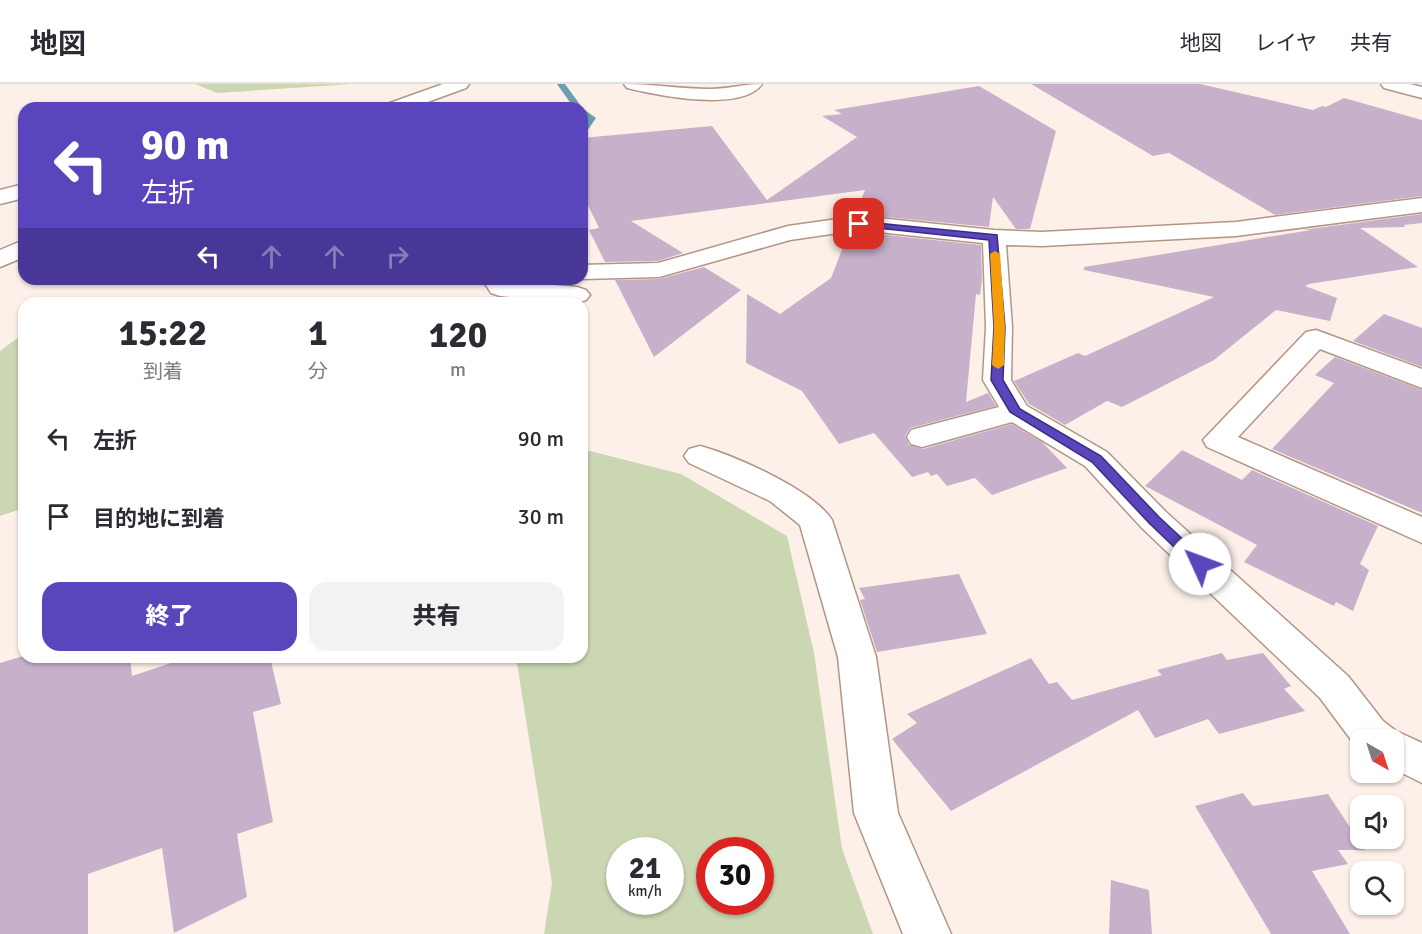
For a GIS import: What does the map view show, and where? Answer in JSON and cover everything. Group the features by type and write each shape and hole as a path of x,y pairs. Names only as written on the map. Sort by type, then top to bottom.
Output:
{"street":[{"path":"410,102 460,84"},
{"path":"633,84 666,92 720,93 746,89 753,84"},
{"path":"1390,84 1422,93"},
{"path":"0,197 18,192"},
{"path":"588,282 659,270 788,233 859,224 994,237 1042,238 1236,229 1422,205"},
{"path":"0,235 18,236"},
{"path":"994,237 999,327 997,380 1016,412 1096,459 1154,520 1334,687 1366,729"},
{"path":"0,260 18,250"},
{"path":"498,285 500,288 547,285"},
{"path":"1422,379 1316,338 1218,440 1422,531"},
{"path":"922,437 1016,412"},
{"path":"700,456 781,493 815,520 857,657 876,813 927,934"},
{"path":"1404,754 1422,765"}],"green space":[{"path":"195,84 352,84 217,93"},
{"path":"18,338 18,510 0,516 0,351"},
{"path":"588,451 681,474 787,536 814,653 842,849 873,934 544,934 552,883 517,663 588,663"}],"building":[{"path":"1031,84 1200,84 1313,110 1322,106 1326,107 1344,98 1422,120 1422,196 1275,215 1169,153 1153,156"},
{"path":"979,86 1056,131 1030,229 1016,229 993,197 989,227 855,214 865,190 631,221 683,253 658,261 605,262 589,230 599,228 588,205 588,137 712,126 767,200 857,137 822,116 842,114 834,110"},
{"path":"1422,214 1422,223 1404,225 1405,227 1360,228 1418,267 1309,284 1305,286 1337,298 1330,321 1276,310 1214,360 1122,407 1107,401 1065,425 1029,404 1014,381 1078,353 1085,356 1214,297 1084,270 1084,267 1311,230 1302,230"},
{"path":"859,232 981,245 982,280 980,295 976,294 966,402 988,393 996,406 910,428 905,436 909,445 923,449 1012,424 1042,442 1067,468 992,495 975,478 947,486 937,474 931,476 928,472 912,477 874,433 839,444 802,391 746,363 747,294 780,314 831,278 848,234"},
{"path":"704,267 741,290 654,357 615,280 659,279"},
{"path":"1384,314 1422,328 1422,367 1353,341"},
{"path":"1335,357 1422,390 1422,513 1272,449 1334,383 1315,375"},
{"path":"1182,450 1242,480 1252,470 1378,526 1360,564 1369,570 1353,611 1336,602 1334,606 1244,562 1257,545 1145,486"},
{"path":"959,574 987,634 877,652 860,600 865,599 859,588"},
{"path":"1222,653 1227,660 1263,653 1291,686 1284,689 1305,711 1219,734 1208,719 1155,738 1138,710 951,811 892,739 917,723 907,714 1031,658 1049,684 1057,682 1072,700 1162,675 1157,670"},
{"path":"18,658 18,663 131,663 132,676 171,663 271,663 281,704 253,712 273,822 237,834 247,897 174,933 162,848 88,874 88,934 0,934 0,663"},
{"path":"1243,793 1253,806 1328,794 1350,827 1350,849 1365,850 1338,850 1348,864 1312,871 1350,934 1271,934 1195,806"},
{"path":"1111,880 1149,890 1152,934 1109,934"}],"waterway":[{"path":"561,84 574,102"},
{"path":"588,115 592,118 588,124"}],"slow traffic":[{"path":"995,254 999,327 998,365"}],"route":[{"path":"859,224 994,237 999,327 997,380 1016,412 1096,459 1200,564"}]}
